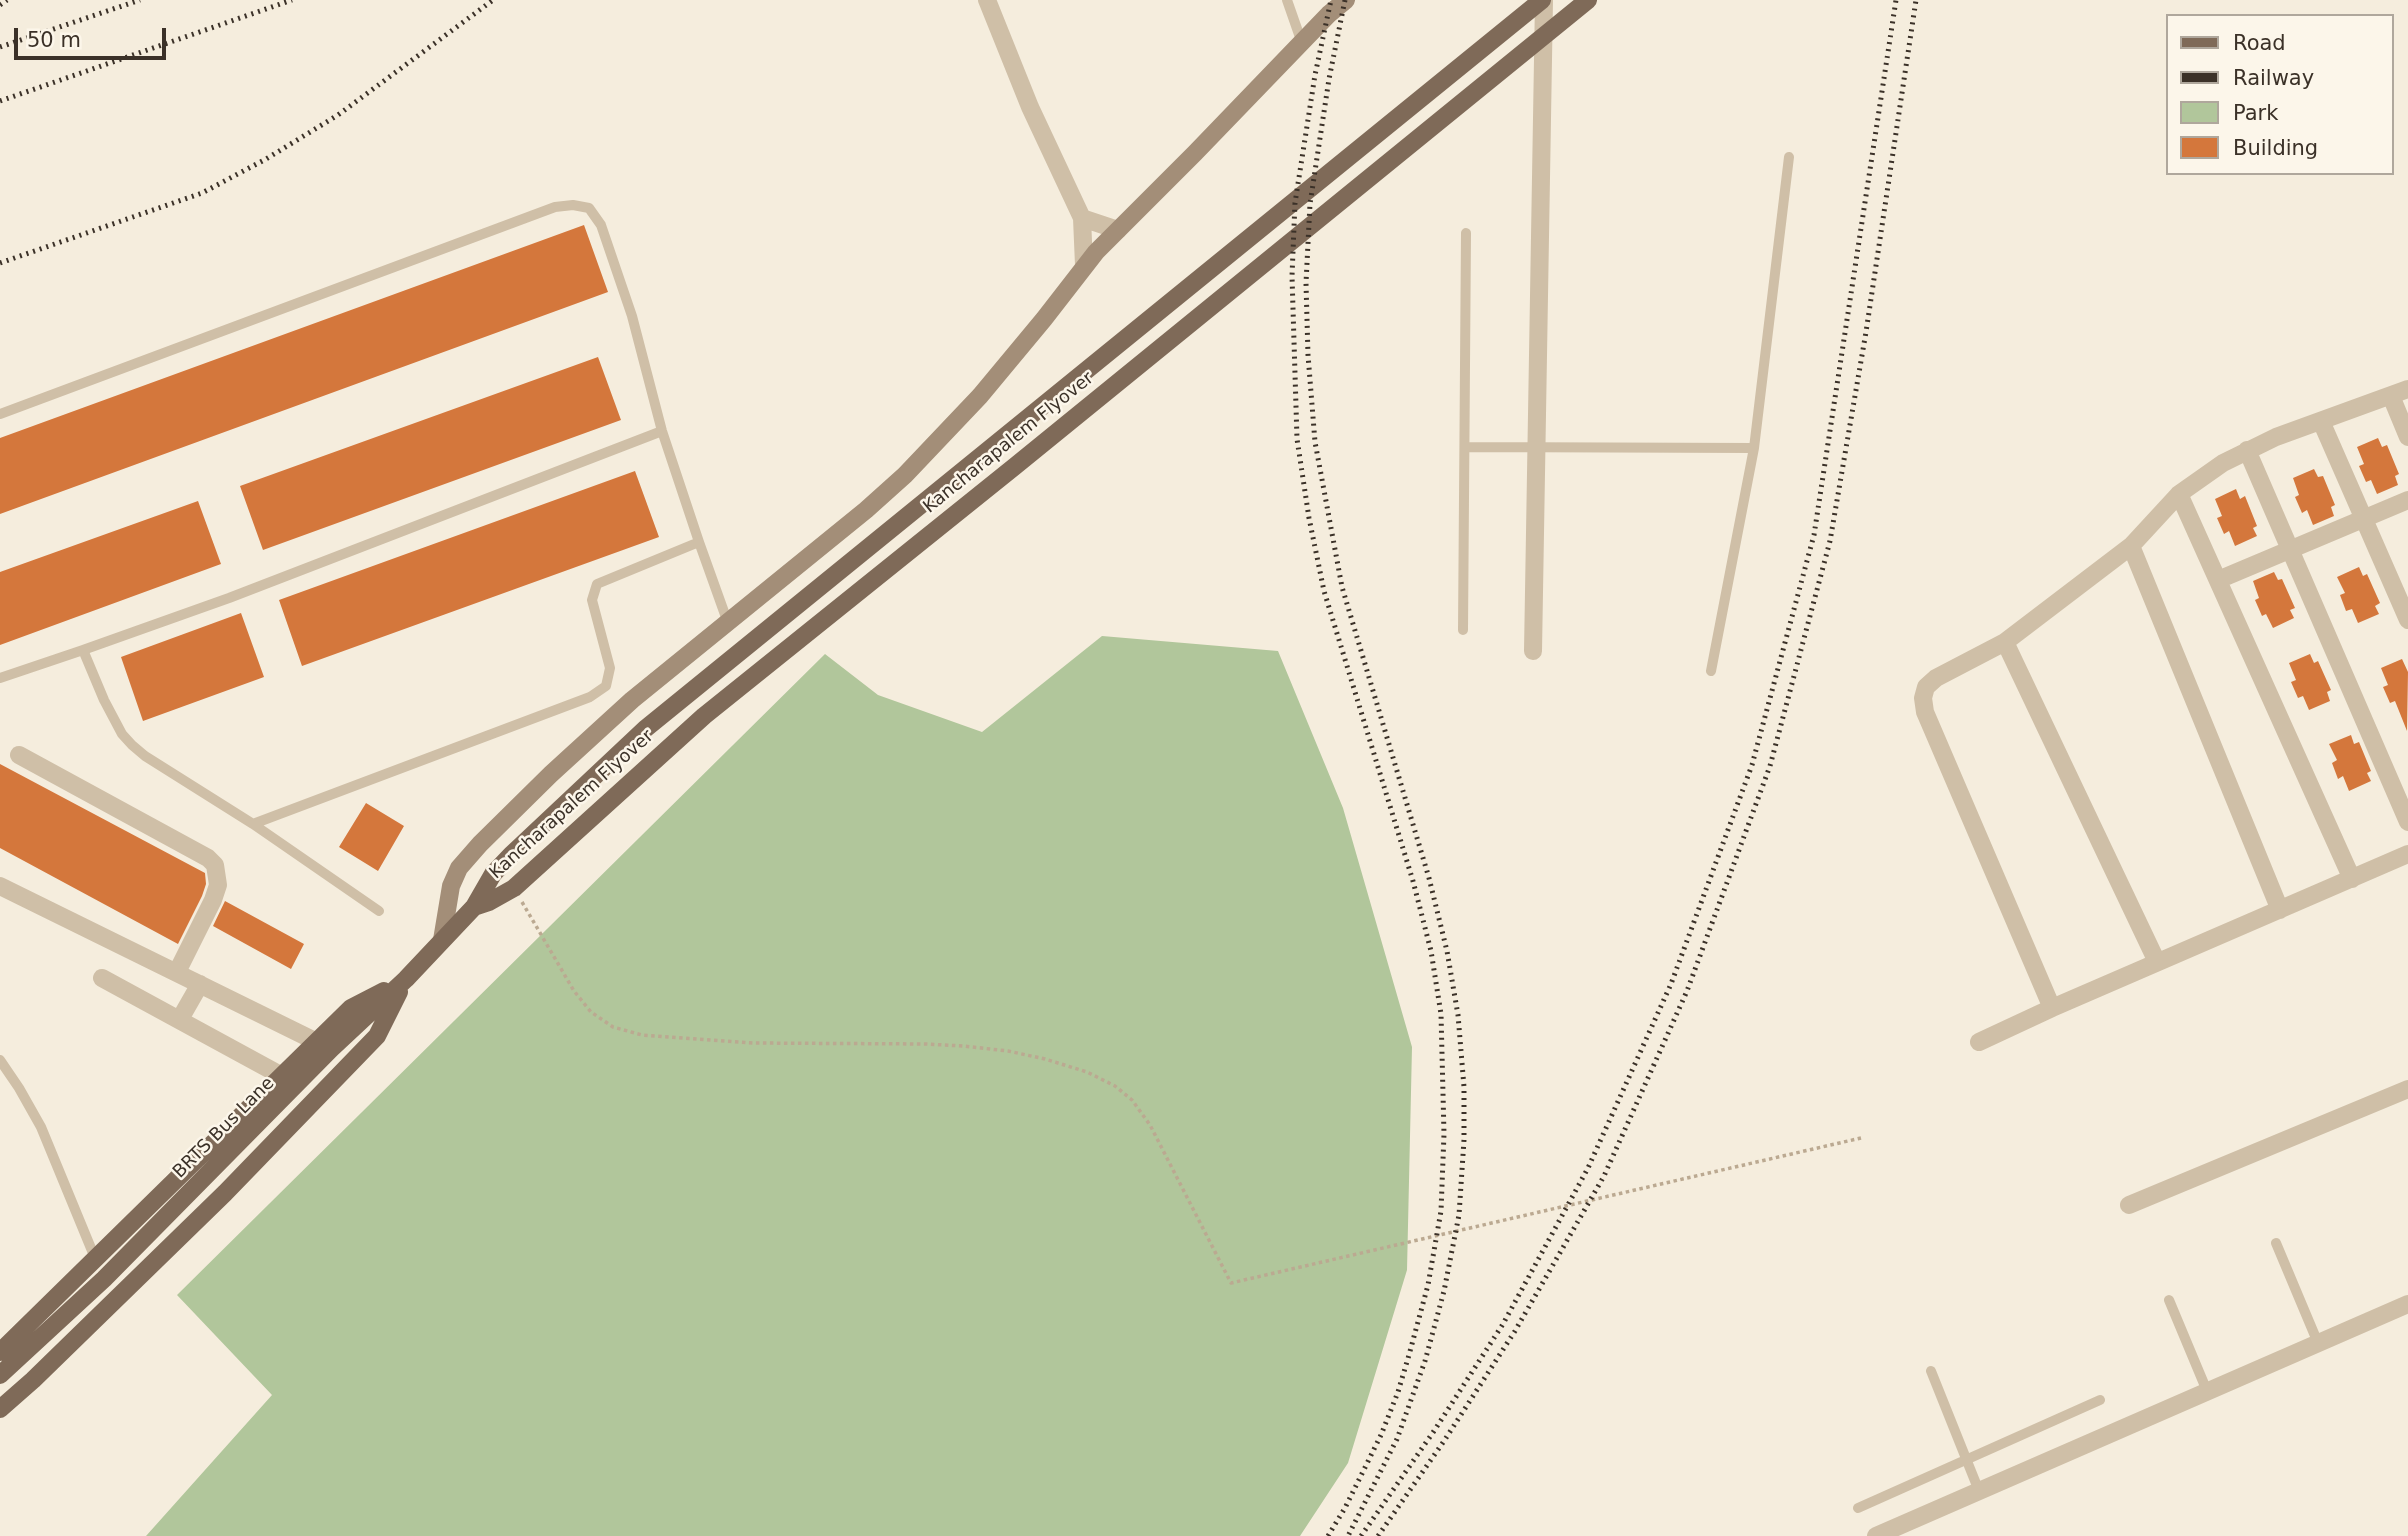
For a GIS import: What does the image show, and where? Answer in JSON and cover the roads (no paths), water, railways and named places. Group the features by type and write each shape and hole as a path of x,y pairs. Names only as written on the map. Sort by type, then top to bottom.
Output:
{"main road":[{"name":"Kancharapalem Flyover","path":"474,906 493,874 512,854 581,787 671,707 1543,0"},
{"name":"Kancharapalem Flyover","path":"474,906 489,902 514,888 704,716 1588,0"},
{"name":"BRTS Bus Lane","path":"0,1375 104,1279 331,1049 406,979 474,906"},
{"path":"0,1352 352,1008 406,979"},
{"path":"0,1409 225,1193 377,1036 406,979"}],"street":[{"path":"987,0 1035,119 1082,218 1084,265"},
{"path":"442,940 451,886 459,868 480,844 632,700 866,510 905,475 988,386 1044,319 1084,265 1329,14 1346,0"},
{"path":"1533,651 1543,0"},
{"path":"1082,218 1118,230"},
{"path":"2052,1008 1925,712 1923,698 1926,687 1936,678 2005,642 2131,546 2179,494 2198,479 2247,450 2400,393 2408,437"},
{"path":"2321,421 2408,620"},
{"path":"2247,450 2408,822"},
{"path":"2179,494 2352,879"},
{"path":"2218,580 2408,500"},
{"path":"2131,546 2280,910"},
{"path":"2005,642 2157,962"},
{"path":"19,755 208,858 215,865 218,885 213,900 177,972"},
{"path":"1979,1042 2408,854"},
{"path":"0,886 317,1042"},
{"path":"102,978 282,1076"},
{"path":"180,1019 200,984"},
{"path":"2129,1205 2408,1089"},
{"path":"1876,1536 2408,1304"}],"lane":[{"path":"1287,0 1302,43"},
{"path":"1711,671 1754,448 1789,157"},
{"path":"0,414 555,207 573,205 589,208 601,225 632,316 662,431 728,623"},
{"path":"1463,631 1466,233"},
{"path":"0,678 229,598 662,431"},
{"path":"1465,447 1754,448"},
{"path":"253,824 590,697 606,686 610,668 592,600 597,584 698,542"},
{"path":"83,650 104,700 122,734 132,745 379,911"},
{"path":"0,1060 19,1087 41,1127 95,1258"},
{"path":"2276,1243 2318,1343"},
{"path":"2169,1300 2207,1391"},
{"path":"1931,1371 1979,1491"},
{"path":"1858,1508 2100,1400"}],"railway":[{"path":"0,5 7,0"},
{"path":"0,47 140,0"},
{"path":"0,101 292,0"},
{"path":"0,263 202,193 266,159 338,115 493,0"},
{"path":"1328,1536 1381,1435 1409,1355 1428,1285 1441,1211 1444,1134 1441,1014 1431,951 1413,881 1324,591 1297,439 1292,276 1295,203 1315,75 1331,0"},
{"path":"1345,0 1329,79 1310,204 1306,283 1315,442 1342,587 1429,878 1447,951 1458,1015 1464,1087 1459,1215 1444,1291 1425,1361 1397,1439 1348,1536"},
{"path":"1361,1536 1434,1431 1503,1324 1588,1168 1671,984 1752,765 1814,535 1896,0"},
{"path":"1378,1536 1515,1331 1604,1176 1687,991 1770,766 1830,541 1866,332 1916,0"}]}
